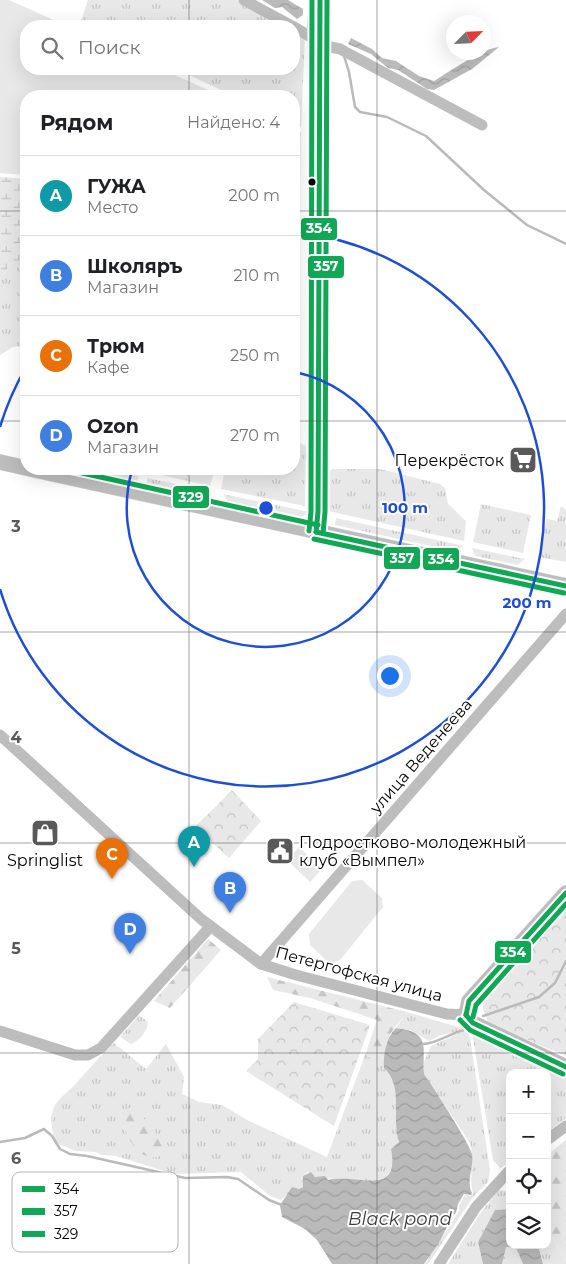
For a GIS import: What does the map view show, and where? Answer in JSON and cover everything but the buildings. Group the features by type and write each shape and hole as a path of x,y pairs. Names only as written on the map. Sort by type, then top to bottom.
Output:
{"main road":[{"path":"0,462 20,467"},
{"path":"57,475 566,586"},
{"path":"566,893 469,1001 466,1015 474,1023 566,1067"}],"street":[{"path":"244,0 280,20"},
{"path":"316,532 318,494 320,0"},
{"path":"300,31 326,46 340,49 482,125"},
{"name":"улица Веденеева","path":"260,964 566,614"},
{"name":"Петергофская улица","path":"0,735 210,927 260,964 296,976 447,1014 466,1015"},
{"path":"0,1031 76,1054 92,1053 101,1048 210,927"},
{"path":"551,1137 566,1126"},
{"path":"439,1264 476,1207 506,1174"}],"green space":[{"path":"0,0 9,0 54,20 20,20 20,75 175,75 208,90 20,90 20,175 0,173"},
{"path":"88,0 237,0 272,20 81,20"},
{"path":"300,35 305,38 301,127 300,90 221,90 189,75 300,75"},
{"path":"300,132 301,132 300,194"},
{"path":"0,177 20,179 20,261 11,263 0,279"},
{"path":"20,261 20,347 14,347 0,355 0,279 11,263"},
{"path":"300,443 306,446 305,506 221,489 224,475 300,475"},
{"path":"332,469 380,469 440,484 445,488 448,504 466,521 464,541 328,511 328,473"},
{"path":"100,475 139,476 137,481 133,482"},
{"path":"161,475 213,475 210,486"},
{"path":"147,478 207,491 198,496 149,485"},
{"path":"223,494 309,512 299,518 229,503"},
{"path":"481,504 531,515 523,553 473,542"},
{"path":"561,506 566,510 566,562 538,557 547,519 557,521"},
{"path":"336,518 463,546 454,551 335,525"},
{"path":"472,548 525,559 518,565 475,556"},
{"path":"232,790 261,821 229,858 195,827"},
{"path":"299,847 322,869 310,882 287,860"},
{"path":"362,880 382,898 383,907 340,960 330,964 310,945 309,934 352,881"},
{"path":"566,905 566,1056 489,1024 483,1009 483,998"},
{"path":"208,939 221,950 170,1008 154,1001"},
{"path":"267,977 407,1012 390,1034 384,1061 380,1055 364,1058 377,1020 310,998 273,990"},
{"path":"294,1002 370,1025 334,1126 246,1071 258,1059 258,1039"},
{"path":"407,1012 462,1028 429,1041 410,1030 396,1028"},
{"path":"139,1015 148,1022 147,1026 142,1035 131,1044 120,1037"},
{"path":"466,1030 470,1038 490,1170 488,1182 474,1196 428,1264 425,1264 459,1211 460,1204 465,1195 471,1196 473,1193 470,1143 424,1074 424,1062 431,1046"},
{"path":"472,1033 549,1069 506,1069 506,1164 500,1168 493,1160"},
{"path":"114,1043 146,1069 166,1044 184,1077 182,1094 199,1102 222,1105 249,1121 327,1157 364,1058 380,1055 384,1061 384,1068 394,1085 395,1094 399,1142 391,1149 392,1162 390,1171 379,1180 371,1181 321,1178 308,1172 303,1176 303,1187 299,1189 291,1188 291,1191 281,1200 270,1196 241,1172 178,1174 178,1172 168,1172 116,1156 102,1155 96,1152 75,1151 57,1143 53,1135 53,1109 60,1099"},
{"path":"551,1070 566,1077 566,1118 551,1130"},
{"path":"135,1106 147,1123 164,1139 168,1146 169,1150 160,1156 151,1157 143,1154 130,1140 125,1130 122,1111"},
{"path":"566,1140 566,1262 551,1235 551,1152"},
{"path":"499,1190 506,1191 506,1209 495,1210 478,1242 483,1264 448,1264 481,1212"},
{"path":"551,1235 566,1264 543,1264 539,1249 551,1249"},
{"path":"505,1247 506,1249 516,1249 523,1264 502,1264"}],"water":[{"path":"262,0 288,0 303,9 303,15 297,19 282,7 275,8"},
{"path":"351,38 372,49 382,58 396,61 419,76 434,81 468,60 483,60 472,69 434,90 427,89 398,70 388,68 371,54 348,44"},
{"path":"499,47 491,54 491,48"},
{"name":"Black pond","path":"396,1028 415,1033 423,1043 424,1074 458,1127 472,1154 470,1188 472,1193 471,1195 464,1194 458,1204 456,1213 453,1215 439,1243 424,1264 332,1264 317,1240 305,1229 282,1217 280,1205 292,1187 299,1189 303,1187 303,1176 311,1172 315,1177 325,1176 328,1180 338,1178 372,1181 382,1179 389,1174 392,1165 391,1149 399,1142 394,1084 384,1068 384,1058 390,1036"},
{"path":"506,1209 506,1247 502,1264 483,1264 478,1242 495,1210"},
{"path":"516,1249 539,1249 543,1264 523,1264"}],"waterway":[{"path":"308,27 310,0"},
{"path":"309,43 309,116"},
{"path":"311,141 312,47"},
{"path":"344,56 349,72 355,107 360,112 387,117 426,136 484,190 527,225 566,244"},
{"path":"309,152 309,163"},
{"path":"310,206 311,333"},
{"path":"310,358 311,349"},
{"path":"310,374 310,423"},
{"path":"483,1016 539,997 555,983 566,961"},
{"path":"423,1044 428,1044 464,1030"},
{"path":"0,1142 25,1138 44,1129 52,1136 60,1149 70,1154 158,1172"},
{"path":"178,1176 227,1177 238,1179 269,1200 282,1205"}],"transit line":[{"name":"329","path":"309,531 311,512 312,0"},
{"name":"354","path":"316,532 318,512 320,0"},
{"name":"357","path":"323,533 325,512 327,0"},
{"name":"329","path":"91,475 318,525"},
{"name":"354","path":"316,532 566,586"},
{"name":"357","path":"314,539 564,593"},
{"name":"354","path":"466,1015 469,1001 566,893"},
{"name":"357","path":"473,1017 476,1005 566,904"},
{"name":"354","path":"466,1015 473,1023 566,1067"},
{"name":"357","path":"460,1020 470,1030 563,1074"}],"place":[{"name":"Перекрёсток","path":"523,460"},
{"name":"Springlist","path":"45,833"},
{"name":"Подростково-молодежный клуб «Вымпел»","path":"280,851"},
{"name":"ГУЖА","path":"194,867"},
{"name":"Трюм","path":"112,879"},
{"name":"Школяръ","path":"230,913"},
{"name":"Ozon","path":"130,954"}]}
